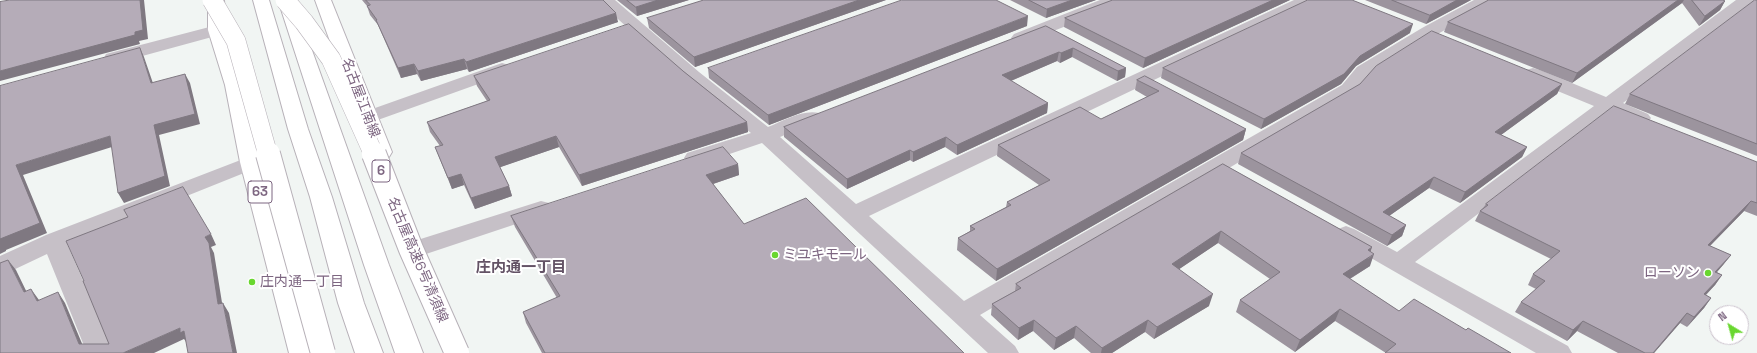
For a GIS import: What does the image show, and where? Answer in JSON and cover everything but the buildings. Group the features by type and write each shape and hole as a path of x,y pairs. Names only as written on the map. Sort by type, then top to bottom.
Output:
{"main road":[{"path":"212,0 236,41 323,353"},
{"name":"63","path":"216,0 217,30 235,85 251,162 303,353"},
{"path":"261,0 298,129 321,197 351,303 369,353"},
{"path":"285,0 301,42 380,277 409,353"},
{"name":"名古屋高速6号清須線","path":"285,0 304,22 331,59 377,161 411,249 458,353"},
{"name":"名古屋江南線","path":"322,0 368,117 416,249 458,353"}],"street":[{"path":"605,0 692,76 766,135 1005,353"},
{"path":"1002,45 1115,0"},
{"path":"853,214 1307,0"},
{"path":"963,314 1349,89 1364,71 1428,32 1486,0"},
{"path":"1398,263 1747,0"},
{"path":"1027,17 1067,38"},
{"path":"612,32 655,18"},
{"path":"1406,23 1450,41"},
{"path":"97,62 217,30"},
{"path":"368,117 518,63"},
{"path":"1122,67 1164,88"},
{"path":"1514,67 1657,125"},
{"path":"692,76 714,68"},
{"path":"674,165 766,135 832,110"},
{"path":"1241,128 1262,140"},
{"path":"0,266 54,241 251,162"},
{"path":"1219,164 1240,176"},
{"path":"416,249 561,202"},
{"path":"1329,225 1558,353"},
{"path":"54,241 102,353"}],"place":[{"name":"ミユキモール","path":"775,255"},
{"name":"ローソン","path":"1708,273"},
{"name":"庄内通一丁目","path":"252,282"}],"district":[{"name":"庄内通一丁目","path":"521,268"}]}
